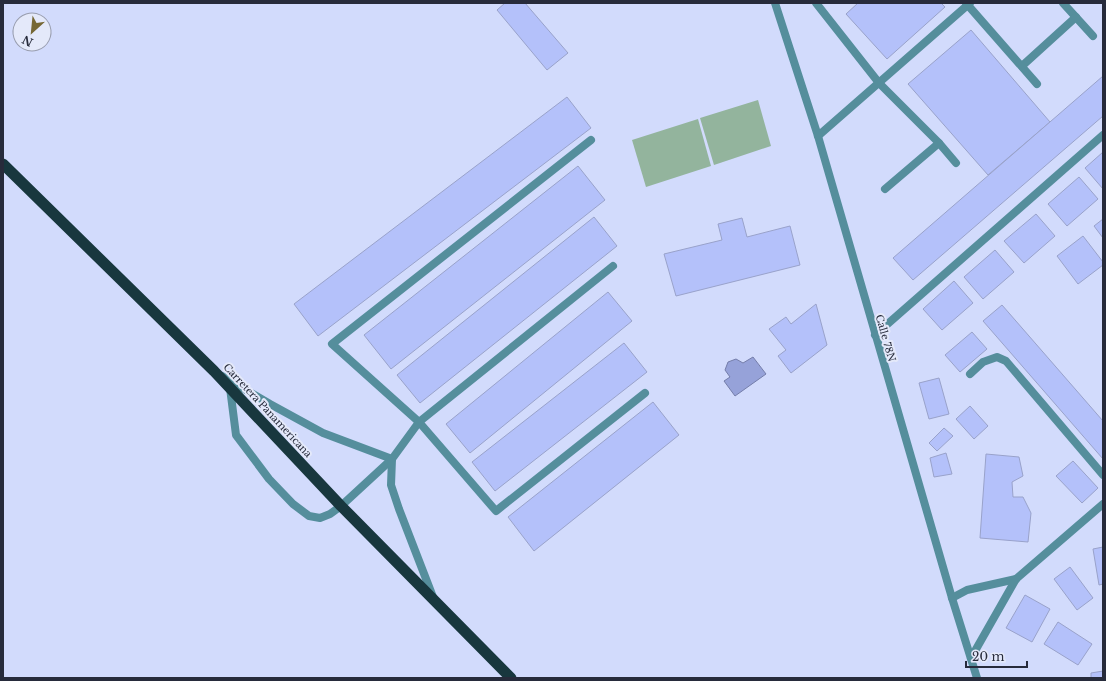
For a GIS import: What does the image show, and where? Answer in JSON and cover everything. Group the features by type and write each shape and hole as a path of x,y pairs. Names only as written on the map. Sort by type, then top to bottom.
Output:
{"highway":[{"name":"Carretera Panamericana","path":"3,164 214,371 341,506 510,678"}],"street":[{"name":"Calle 78N","path":"775,3 818,136 952,598 977,678"},
{"path":"816,3 879,83 939,143 956,164"},
{"path":"1063,3 1093,36"},
{"path":"818,136 968,4 1038,84"},
{"path":"1022,66 1076,18"},
{"path":"875,335 1103,135"},
{"path":"591,140 332,344 419,422 496,511 645,393"},
{"path":"885,189 939,143"},
{"path":"230,388 236,435 269,478 293,504 309,516 320,518 330,514 341,506 392,459 419,422 613,266"},
{"path":"970,374 983,362 997,357 1006,361 1103,475"},
{"path":"214,371 270,404 324,433 392,459"},
{"path":"392,459 392,485 399,510 434,599"},
{"path":"971,658 1016,579 1103,504"},
{"path":"952,598 967,590 1016,579"}],"green space":[{"path":"758,100 771,146 714,165 700,118"},
{"path":"698,119 711,166 646,187 632,140"}],"water":[{"path":"753,357 766,374 735,396 724,381 730,377 725,370 728,362 736,359 743,363"}],"building":[{"path":"505,3 525,3 568,53 547,70 497,10"},
{"path":"858,3 941,3 945,7 887,59 846,14"},
{"path":"971,30 1050,122 988,175 908,84"},
{"path":"1103,76 1103,116 913,280 893,258"},
{"path":"567,97 591,128 318,336 294,304"},
{"path":"1103,152 1103,189 1085,168"},
{"path":"578,166 605,200 391,369 364,335"},
{"path":"1079,177 1098,199 1067,226 1048,204"},
{"path":"1036,214 1055,236 1024,263 1004,241"},
{"path":"594,217 617,246 420,403 397,375"},
{"path":"742,218 747,237 790,226 800,265 676,296 664,254 722,240 718,224"},
{"path":"1103,219 1103,238 1094,226"},
{"path":"1083,236 1103,262 1103,265 1078,284 1057,256"},
{"path":"995,250 1014,272 983,299 964,277"},
{"path":"954,281 973,303 942,330 923,309"},
{"path":"608,292 632,321 470,453 446,424"},
{"path":"816,304 827,345 791,373 778,356 786,350 769,329 786,317 791,324"},
{"path":"1002,305 1103,421 1103,459 983,321"},
{"path":"972,332 987,349 960,372 945,355"},
{"path":"624,343 647,372 495,491 472,462"},
{"path":"939,378 949,414 929,419 919,383"},
{"path":"653,402 679,435 534,551 508,517"},
{"path":"970,406 988,426 974,439 956,419"},
{"path":"944,428 953,436 937,451 929,443"},
{"path":"946,453 952,474 934,477 930,458"},
{"path":"986,454 1019,457 1023,476 1012,482 1013,497 1023,497 1031,513 1028,542 980,538"},
{"path":"1073,461 1098,488 1082,503 1056,476"},
{"path":"1103,547 1103,584 1099,585 1093,549"},
{"path":"1070,567 1093,598 1077,610 1054,579"},
{"path":"1025,595 1050,609 1032,642 1006,628"},
{"path":"1058,622 1092,644 1078,665 1044,644"},
{"path":"1103,671 1103,678 1091,678 1091,673"}]}
